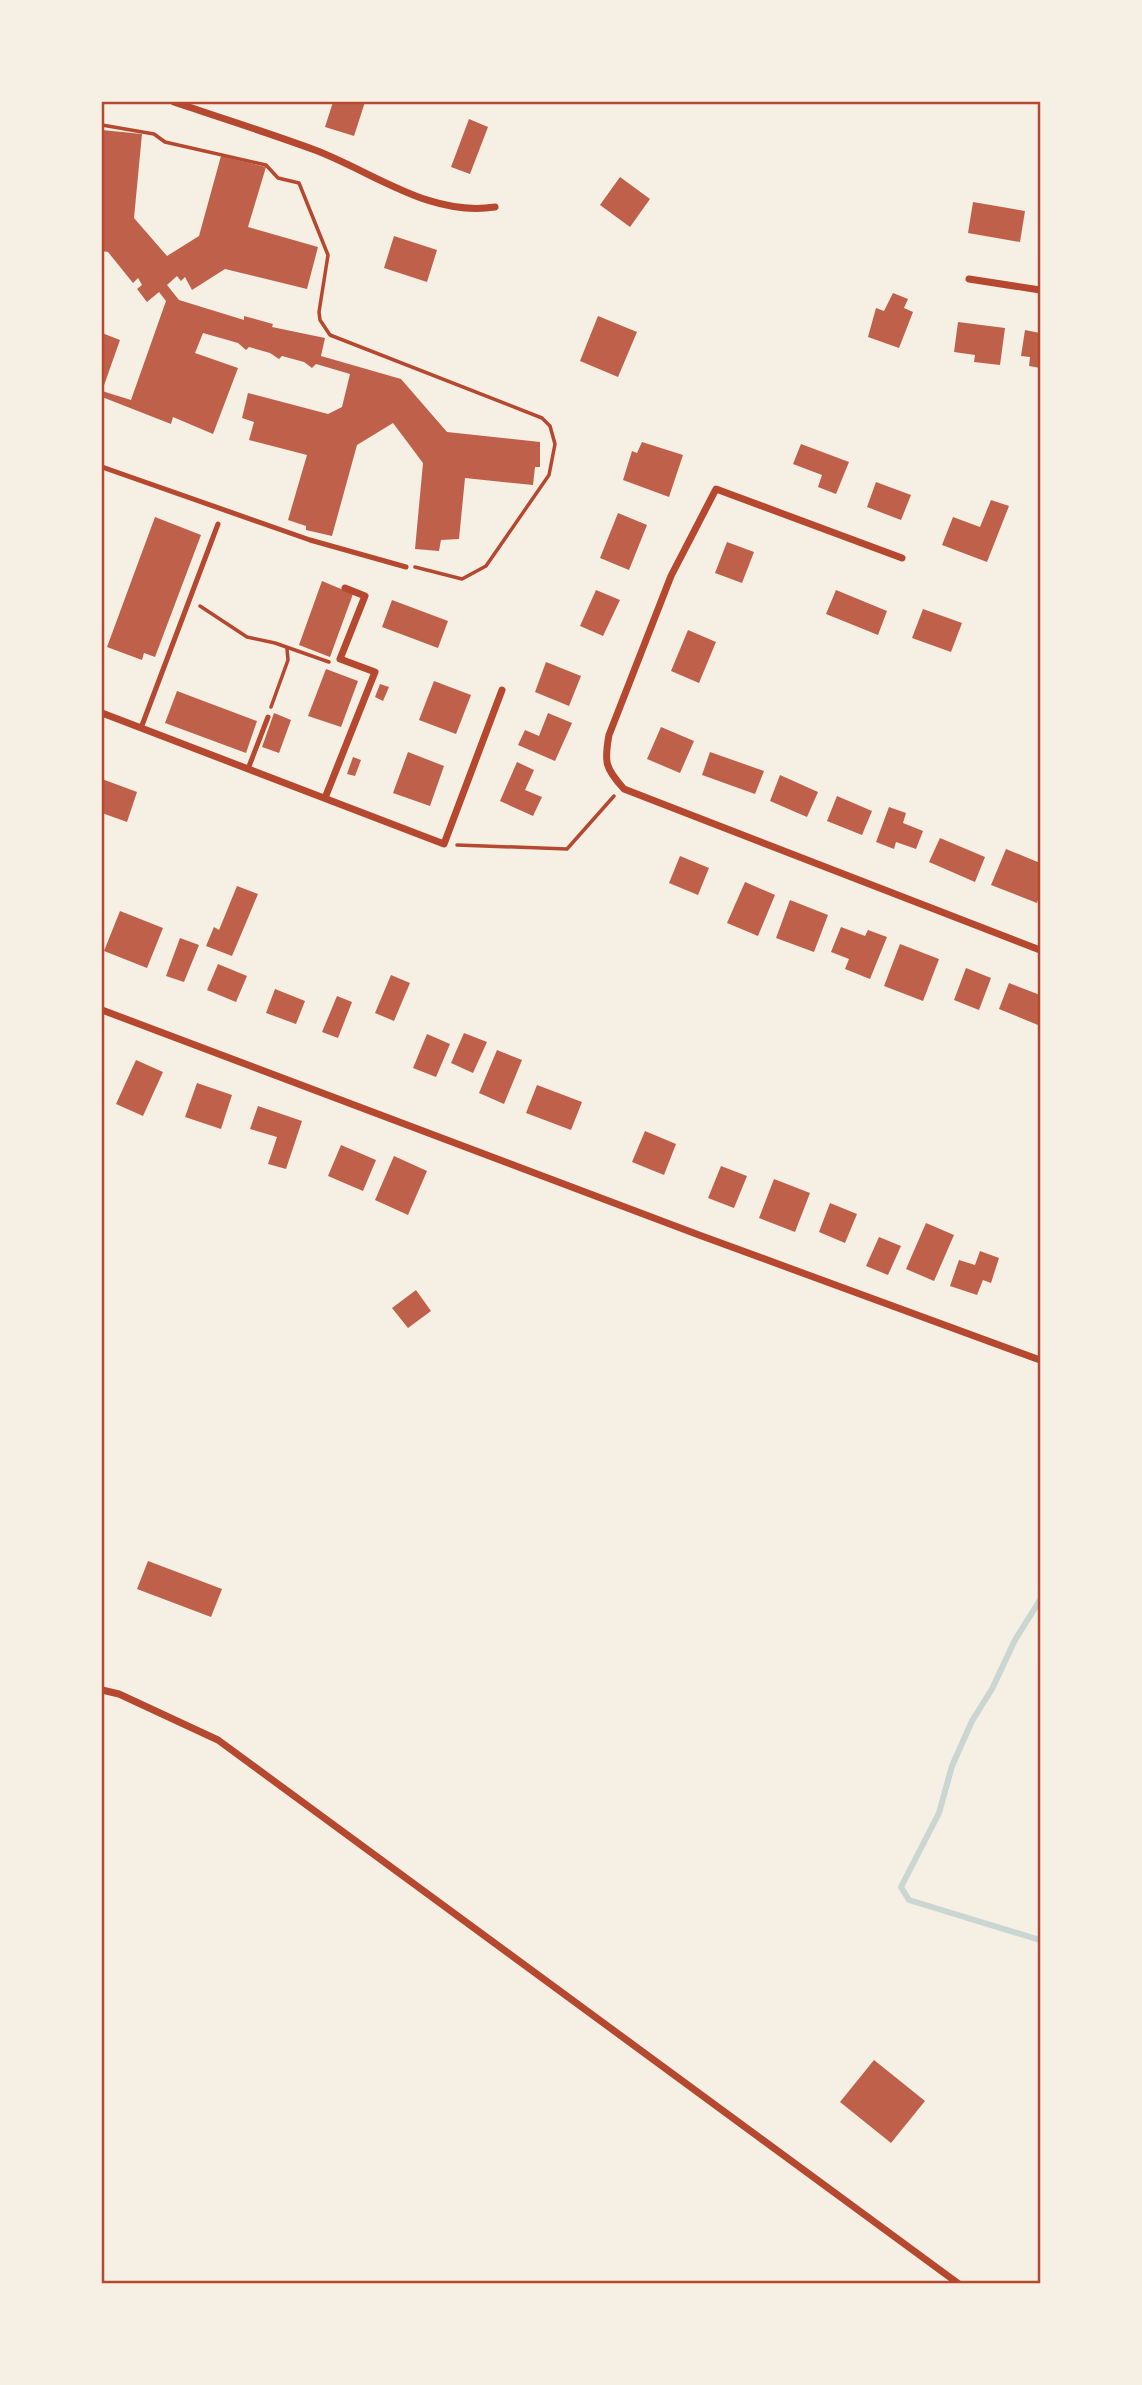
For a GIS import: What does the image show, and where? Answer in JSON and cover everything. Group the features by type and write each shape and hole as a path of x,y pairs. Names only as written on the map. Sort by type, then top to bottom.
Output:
{"street":[{"path":"174,102 317,151 440,206 470,211 495,206"},
{"path":"969,279 1041,290"},
{"path":"902,558 716,489 671,576 608,735 605,760 610,774 624,789 1041,950"},
{"path":"325,798 375,672 340,659 365,596 345,588"},
{"path":"102,713 444,844 502,690"},
{"path":"102,1010 699,1235 1041,1360"},
{"path":"102,1690 119,1694 218,1740 959,2284"}],"lane":[{"path":"102,467 310,540 407,568"},
{"path":"141,728 218,524"},
{"path":"248,769 268,717"}],"path":[{"path":"102,125 153,134 165,142 265,165 278,178 299,183 328,255 319,312 320,320 330,335 542,418 550,426 555,444 549,475 486,566 462,579 411,566 407,568"},
{"path":"189,600 247,637 333,663 340,659"},
{"path":"268,717 288,660 287,649"},
{"path":"444,844 567,849 619,790 624,789"}],"building":[{"path":"333,102 365,102 354,136 325,127"},
{"path":"469,119 488,127 470,174 451,167"},
{"path":"102,130 142,134 134,218 167,256 199,236 221,156 266,167 248,227 318,247 307,289 225,269 192,290 185,277 181,281 177,276 167,285 179,300 244,320 244,316 273,324 272,327 325,338 321,356 401,379 447,432 540,442 540,467 535,467 533,485 465,478 459,539 441,540 439,551 415,549 423,463 393,423 357,445 332,536 306,530 306,526 288,520 307,455 249,440 254,422 242,418 248,393 328,414 342,407 350,374 316,364 312,368 304,362 282,356 279,359 270,353 249,347 246,350 238,343 203,333 195,353 238,368 213,434 173,417 171,424 102,397 102,391 131,400 166,301 159,292 147,302 137,289 142,285 138,278 133,283 108,252 102,251"},
{"path":"620,177 650,199 630,227 600,205"},
{"path":"973,202 1025,211 1020,242 968,233"},
{"path":"394,236 437,250 427,282 384,268"},
{"path":"893,293 908,299 904,308 913,312 899,348 868,337 876,308 884,311"},
{"path":"598,316 637,332 618,377 580,361"},
{"path":"958,322 1005,328 1000,365 974,362 975,355 954,352"},
{"path":"1025,330 1040,333 1040,368 1029,366 1030,357 1021,356"},
{"path":"102,333 120,340 102,391"},
{"path":"642,442 683,455 669,497 623,480 632,451 637,453"},
{"path":"801,444 849,462 836,494 818,487 822,475 793,464"},
{"path":"876,482 911,495 901,520 867,507"},
{"path":"991,500 1009,506 987,562 942,545 953,517 980,527"},
{"path":"618,513 647,525 629,570 600,558"},
{"path":"155,517 201,535 155,657 144,653 142,660 107,647"},
{"path":"727,542 754,552 742,583 715,573"},
{"path":"322,581 353,594 330,657 299,645"},
{"path":"596,590 620,600 603,636 580,626"},
{"path":"836,590 887,611 878,635 826,614"},
{"path":"392,600 448,621 438,648 382,627"},
{"path":"923,609 962,623 951,652 912,638"},
{"path":"688,630 716,642 699,683 671,671"},
{"path":"546,662 581,676 569,706 535,692"},
{"path":"326,669 358,681 341,727 308,716"},
{"path":"434,681 471,695 456,734 419,720"},
{"path":"380,684 389,687 383,701 375,697"},
{"path":"177,691 257,721 246,753 165,723"},
{"path":"274,713 291,720 279,753 262,747"},
{"path":"548,713 572,723 555,761 518,745 525,730 539,736"},
{"path":"661,727 694,741 680,773 647,759"},
{"path":"408,752 444,766 430,806 393,793"},
{"path":"710,752 764,771 755,794 702,775"},
{"path":"353,757 361,760 355,776 347,774"},
{"path":"517,762 534,770 525,790 542,797 533,816 500,801"},
{"path":"780,775 818,792 807,817 770,801"},
{"path":"102,779 137,792 127,822 102,813"},
{"path":"837,796 872,811 862,835 827,821"},
{"path":"889,807 906,813 903,823 923,831 916,849 896,842 894,849 876,842"},
{"path":"940,838 985,857 975,882 929,862"},
{"path":"1006,849 1040,863 1040,894 1037,903 991,885"},
{"path":"680,856 709,868 698,895 669,883"},
{"path":"745,882 775,895 758,936 727,923"},
{"path":"237,886 258,894 232,956 206,946 214,927 219,930"},
{"path":"790,900 828,915 814,952 776,938"},
{"path":"120,911 163,928 147,968 104,951"},
{"path":"841,927 865,936 868,930 887,937 870,979 845,969 849,959 831,952"},
{"path":"180,938 199,945 184,982 166,976"},
{"path":"900,944 939,959 923,1001 884,986"},
{"path":"218,964 247,976 236,1002 207,990"},
{"path":"966,968 991,978 979,1010 954,1000"},
{"path":"391,975 410,983 394,1021 375,1013"},
{"path":"1009,983 1040,995 1038,1025 999,1009"},
{"path":"275,989 305,1001 296,1024 266,1013"},
{"path":"337,996 352,1002 338,1038 322,1032"},
{"path":"464,1033 487,1042 473,1073 451,1063"},
{"path":"427,1034 450,1044 436,1077 413,1068"},
{"path":"497,1050 522,1060 504,1104 479,1093"},
{"path":"136,1060 163,1072 143,1116 116,1104"},
{"path":"197,1083 232,1095 221,1129 185,1117"},
{"path":"537,1085 582,1102 571,1130 526,1113"},
{"path":"258,1106 302,1121 286,1169 268,1164 277,1137 250,1129"},
{"path":"645,1131 676,1144 664,1175 632,1162"},
{"path":"341,1145 376,1160 363,1191 328,1176"},
{"path":"394,1156 427,1171 408,1215 375,1200"},
{"path":"721,1166 747,1176 734,1208 708,1198"},
{"path":"774,1179 810,1193 795,1232 759,1218"},
{"path":"830,1203 857,1214 845,1243 819,1232"},
{"path":"926,1223 954,1235 934,1281 906,1269"},
{"path":"879,1237 901,1246 888,1275 866,1266"},
{"path":"980,1251 999,1258 991,1283 983,1280 977,1295 950,1286 959,1260 975,1265"},
{"path":"416,1290 431,1311 408,1328 392,1308"},
{"path":"148,1561 222,1589 211,1617 137,1589"},
{"path":"874,2060 925,2101 891,2143 840,2102"}],"waterway":[{"path":"1040,1600 1015,1640 992,1689 972,1721 952,1766 939,1813 901,1887 909,1900 1040,1940"}]}
